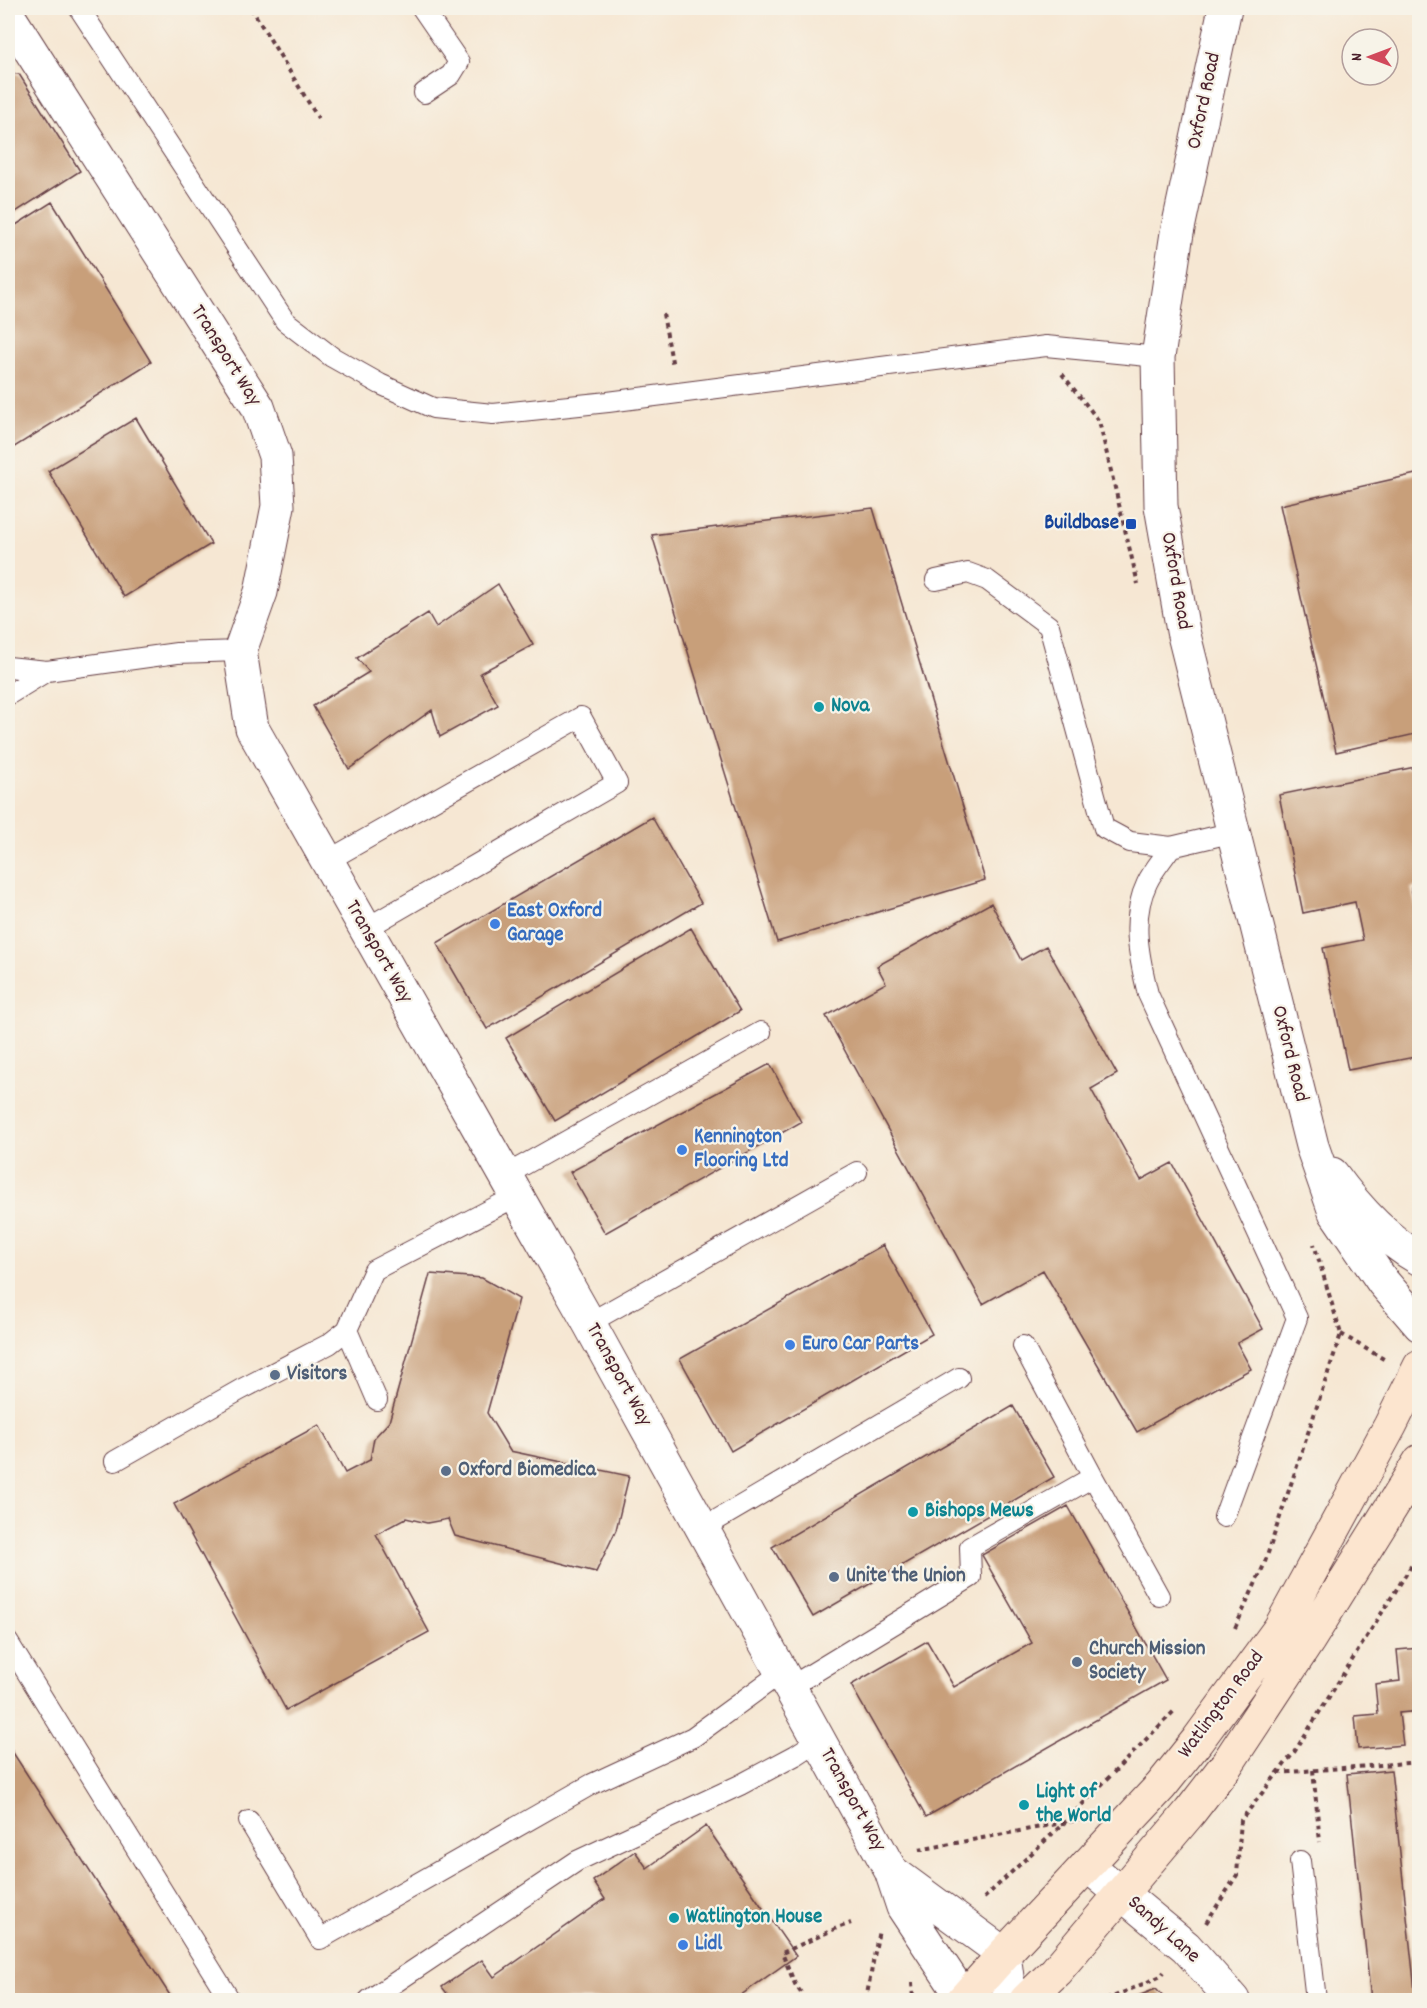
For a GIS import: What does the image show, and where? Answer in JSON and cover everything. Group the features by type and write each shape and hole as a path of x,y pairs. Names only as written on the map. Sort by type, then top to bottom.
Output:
{"main road":[{"name":"Watlington Road","path":"965,2000 1004,1954 1161,1786 1280,1628 1390,1426 1407,1366"},
{"name":"Watlington Road","path":"1026,2001 1056,1971 1227,1764 1308,1641 1419,1461"}],"street":[{"name":"Oxford Road","path":"1225,8 1177,233 1158,357 1161,506 1183,631 1312,1146 1335,1212 1383,1282 1419,1325"},
{"name":"Transport Way","path":"8,15 258,407 275,456 278,506 261,592 240,651 252,728 590,1323 891,1871 903,1907 965,2000"},
{"name":"Oxford Road","path":"1312,1146 1352,1202 1402,1249 1419,1259"},
{"name":"Sandy Lane","path":"1087,1865 1186,1947 1233,2001"},
{"name":"Transport Way","path":"891,1871 1004,1954"},
{"path":"1004,1954 1010,2001"}],"lane":[{"path":"79,8 285,321 332,357 380,384 433,408 493,414 1046,346 1158,357"},
{"path":"422,8 459,62 451,75 424,93"},
{"path":"936,580 968,573 987,580 1049,626 1104,828 1130,842 1171,847 1234,832"},
{"path":"8,667 47,671 177,653 240,651"},
{"path":"8,695 47,671"},
{"path":"327,861 580,717 607,764 617,783 365,929"},
{"path":"1171,847 1147,881 1140,901 1137,925 1139,956 1148,994 1297,1318 1224,1517"},
{"path":"115,1461 240,1390 329,1344 347,1330 374,1270 761,1032"},
{"path":"590,1323 857,1172"},
{"path":"347,1330 377,1400"},
{"path":"1023,1346 1159,1596"},
{"path":"703,1528 959,1378"},
{"path":"249,1821 320,1939 592,1784 693,1737 786,1680 972,1577 970,1547 1094,1478"},
{"path":"8,1642 230,2001"},
{"path":"369,2001 577,1861 740,1785 819,1740"},
{"path":"1300,1861 1316,2001"}],"path":[{"path":"251,8 318,118"},
{"path":"663,314 678,393"},
{"path":"1061,373 1099,422 1140,593"},
{"path":"1231,1638 1264,1565 1341,1334 1407,1366"},
{"path":"1237,1875 1241,1820 1295,1751 1419,1552"},
{"path":"962,1924 989,1893 1065,1822 1176,1708"},
{"path":"1278,1773 1419,1762"},
{"path":"891,1871 907,1852 1087,1818"},
{"path":"806,2001 795,1984 782,1953 851,1923"},
{"path":"866,2001 880,1924"},
{"path":"913,2001 912,1980 935,1955"}],"building":[{"path":"8,73 19,74 80,171 8,217"},
{"path":"52,202 151,362 8,451 8,230"},
{"path":"136,418 211,544 124,597 48,471"},
{"path":"1420,473 1420,733 1336,752 1280,505"},
{"name":"Nova","path":"873,508 985,880 777,942 652,535"},
{"path":"498,584 533,645 480,673 498,705 440,737 432,710 349,769 313,706 369,672 357,658 428,613 436,627"},
{"path":"1420,766 1420,886 1411,888 1420,924 1420,1056 1348,1070 1323,948 1363,940 1355,902 1303,913 1279,795"},
{"path":"652,817 701,903 487,1029 437,943"},
{"path":"991,903 1021,960 1046,946 1117,1074 1091,1089 1141,1180 1172,1163 1263,1329 1237,1343 1251,1369 1137,1432 1043,1270 983,1304 826,1016 886,983 877,966"},
{"path":"691,928 740,1011 555,1121 506,1038"},
{"path":"770,1064 801,1122 605,1233 570,1172"},
{"path":"883,1245 932,1334 731,1451 680,1359"},
{"path":"430,1274 482,1278 519,1299 487,1413 510,1451 629,1476 616,1530 596,1572 455,1536 448,1519 427,1523 406,1518 376,1534 429,1632 286,1710 174,1504 319,1425 345,1473 370,1460 374,1438 389,1422"},
{"name":"Bishops Mews","path":"1013,1406 1054,1477 813,1617 772,1547"},
{"name":"Church Mission Society","path":"1068,1506 1166,1680 926,1817 851,1685 927,1641 954,1687 1032,1643 982,1555"},
{"path":"1420,1648 1420,1711 1399,1713 1403,1745 1358,1749 1355,1716 1378,1714 1375,1684 1400,1681 1397,1650"},
{"path":"8,1745 173,2000 8,2000"},
{"path":"1391,1770 1416,2000 1371,2000 1347,1774"},
{"name":"Watlington House","path":"706,1826 796,1956 734,2000 452,2000 442,1987 482,1960 494,1977 605,1899 593,1881 635,1851 647,1868"},
{"path":"1156,1989 1166,2000 1128,2000"}],"place":[{"name":"Buildbase","path":"1131,524"},
{"name":"Nova","path":"819,707"},
{"name":"East Oxford Garage","path":"495,924"},
{"name":"Kennington Flooring Ltd","path":"682,1150"},
{"name":"Euro Car Parts","path":"790,1345"},
{"name":"Visitors","path":"275,1375"},
{"name":"Oxford Biomedica","path":"446,1471"},
{"name":"Bishops Mews","path":"913,1512"},
{"name":"Unite the Union","path":"834,1577"},
{"name":"Church Mission Society","path":"1077,1662"},
{"name":"Light of the World","path":"1024,1805"},
{"name":"Watlington House","path":"674,1918"},
{"name":"Lidl","path":"683,1945"}]}
